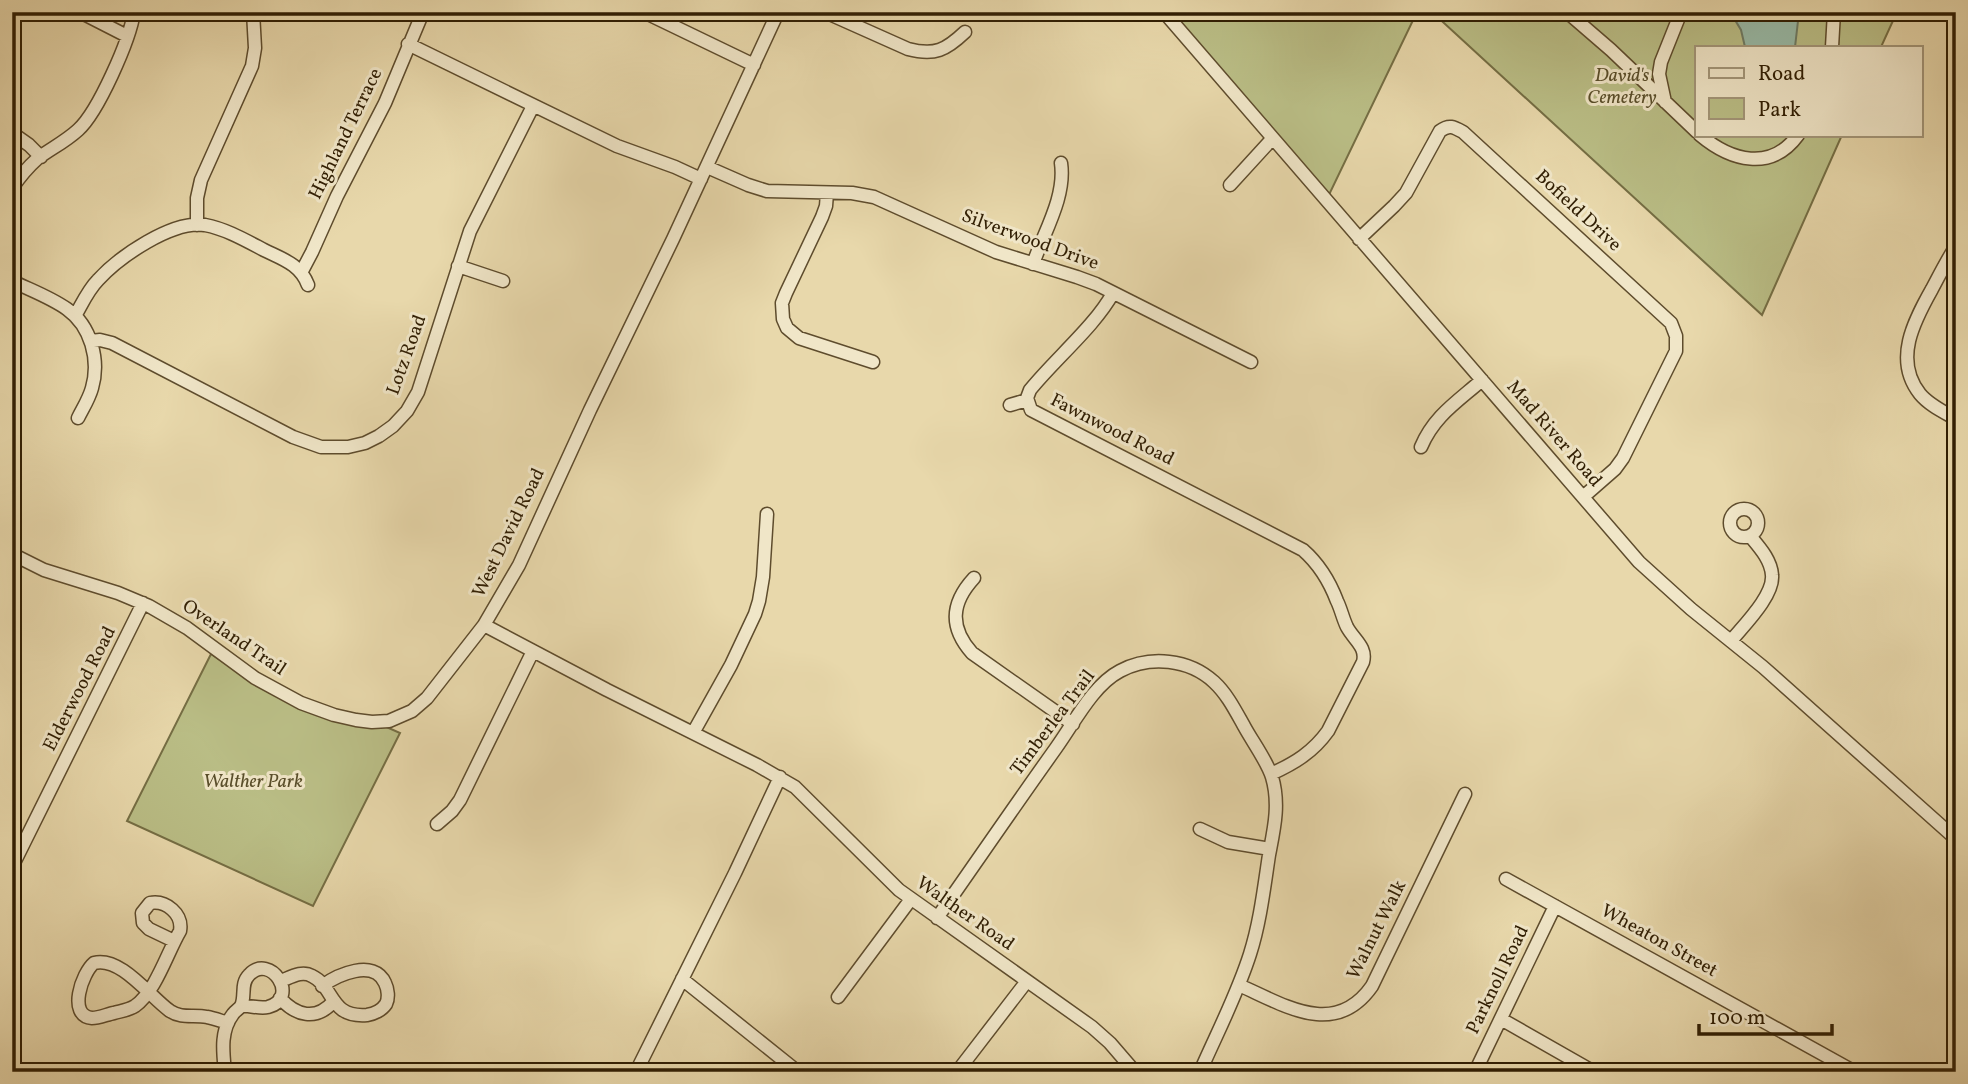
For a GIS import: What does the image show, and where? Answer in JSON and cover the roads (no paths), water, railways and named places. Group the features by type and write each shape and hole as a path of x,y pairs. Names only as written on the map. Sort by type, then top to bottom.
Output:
{"street":[{"path":"80,12 127,36"},
{"path":"12,188 41,157 71,136 90,116 127,36 134,12"},
{"path":"197,225 197,198 201,180 252,66 253,12"},
{"name":"Highland Terrace","path":"302,271 395,82 423,12"},
{"path":"644,12 754,65"},
{"name":"West David Road","path":"778,12 519,565 484,625 780,778"},
{"path":"825,12 920,52 941,50 950,46 965,32"},
{"name":"Mad River Road","path":"1164,12 1639,562 1665,587 1782,684 1956,839"},
{"path":"1567,12 1695,130"},
{"path":"1665,102 1659,74 1661,62 1681,12"},
{"path":"1832,46 1834,12"},
{"path":"408,44 617,146 701,179"},
{"path":"1633,71 1660,69"},
{"name":"Lotz Road","path":"91,341 111,343 293,437 321,447 348,447 379,436 401,419 418,392 478,211 533,106"},
{"name":"Bofield Drive","path":"1359,239 1406,193 1440,131 1449,126 1463,132 1671,323 1675,332 1676,351 1623,458 1615,469 1583,497"},
{"path":"12,133 41,157"},
{"path":"1702,136 1723,151 1757,160 1779,152 1797,136"},
{"path":"1230,185 1272,139"},
{"path":"1033,264 1060,192 1061,163"},
{"name":"Silverwood Drive","path":"706,167 758,189 852,193 874,197 979,246 1077,277 1251,362"},
{"path":"827,192 822,217 782,303 783,319 787,328 799,338 873,362"},
{"path":"75,316 98,280 118,263 157,237 178,228 197,225 226,231 298,268 308,285"},
{"path":"1956,246 1913,326 1906,350 1909,373 1921,395 1956,419"},
{"path":"458,266 503,281"},
{"path":"12,281 55,302 75,316 91,341 94,377 89,396 78,418"},
{"name":"Fawnwood Road","path":"1113,293 1108,303 1030,390 1027,400 1031,410 1292,543 1307,554 1322,571 1330,583 1347,627 1362,646 1364,657 1328,731 1306,755 1271,774"},
{"path":"1421,447 1427,432 1437,420 1482,380"},
{"path":"1010,405 1027,400"},
{"path":"693,733 732,665 759,601 767,514"},
{"path":"1731,641 1760,604 1772,583 1765,555 1751,536"},
{"name":"Overland Trail","path":"12,554 44,570 118,593 169,616 255,678 287,696 334,715 372,722 389,721 421,704 484,625"},
{"path":"974,578 965,588 956,608 956,625 965,645 972,653 1073,724"},
{"name":"Elderwood Road","path":"12,867 143,603"},
{"path":"437,824 460,800 533,651"},
{"name":"Timberlea Trail","path":"937,918 1100,687 1121,670 1161,661 1183,664 1209,678 1227,696 1271,774 1277,809 1256,930 1239,985 1200,1072"},
{"path":"636,1072 780,778"},
{"name":"Walther Road","path":"780,778 806,796 884,877 937,918 1092,1027 1135,1072"},
{"name":"Walnut Walk","path":"1239,985 1301,1012 1315,1015 1338,1013 1359,1001 1372,986 1465,794"},
{"path":"1200,829 1227,842 1270,849"},
{"name":"Wheaton Street","path":"1506,879 1855,1072"},
{"path":"838,997 911,899"},
{"name":"Parknoll Road","path":"1475,1072 1555,905"},
{"path":"174,942 148,991 134,1007 93,1018 81,1010 79,996 84,975 89,967 104,962 132,977 148,991 169,1010 177,1014 185,1017 208,1017 228,1023"},
{"path":"225,1072 223,1040 233,1013 241,1006 247,976 254,971 274,972 283,988 280,998 270,1006 261,1008 241,1006"},
{"path":"281,981 306,974 317,979 333,1002 349,1012 363,1015 376,1013 387,1002 387,986 384,979 376,973 357,971 342,974 322,986"},
{"path":"682,979 798,1072"},
{"path":"957,1072 1027,981"},
{"path":"280,998 290,1010 309,1014 325,1011 333,1002"},
{"path":"1501,1019 1594,1072"}],"park label":[{"name":"David's Cemetery","path":"1622,87"},
{"name":"Walther Park","path":"253,782"}]}
